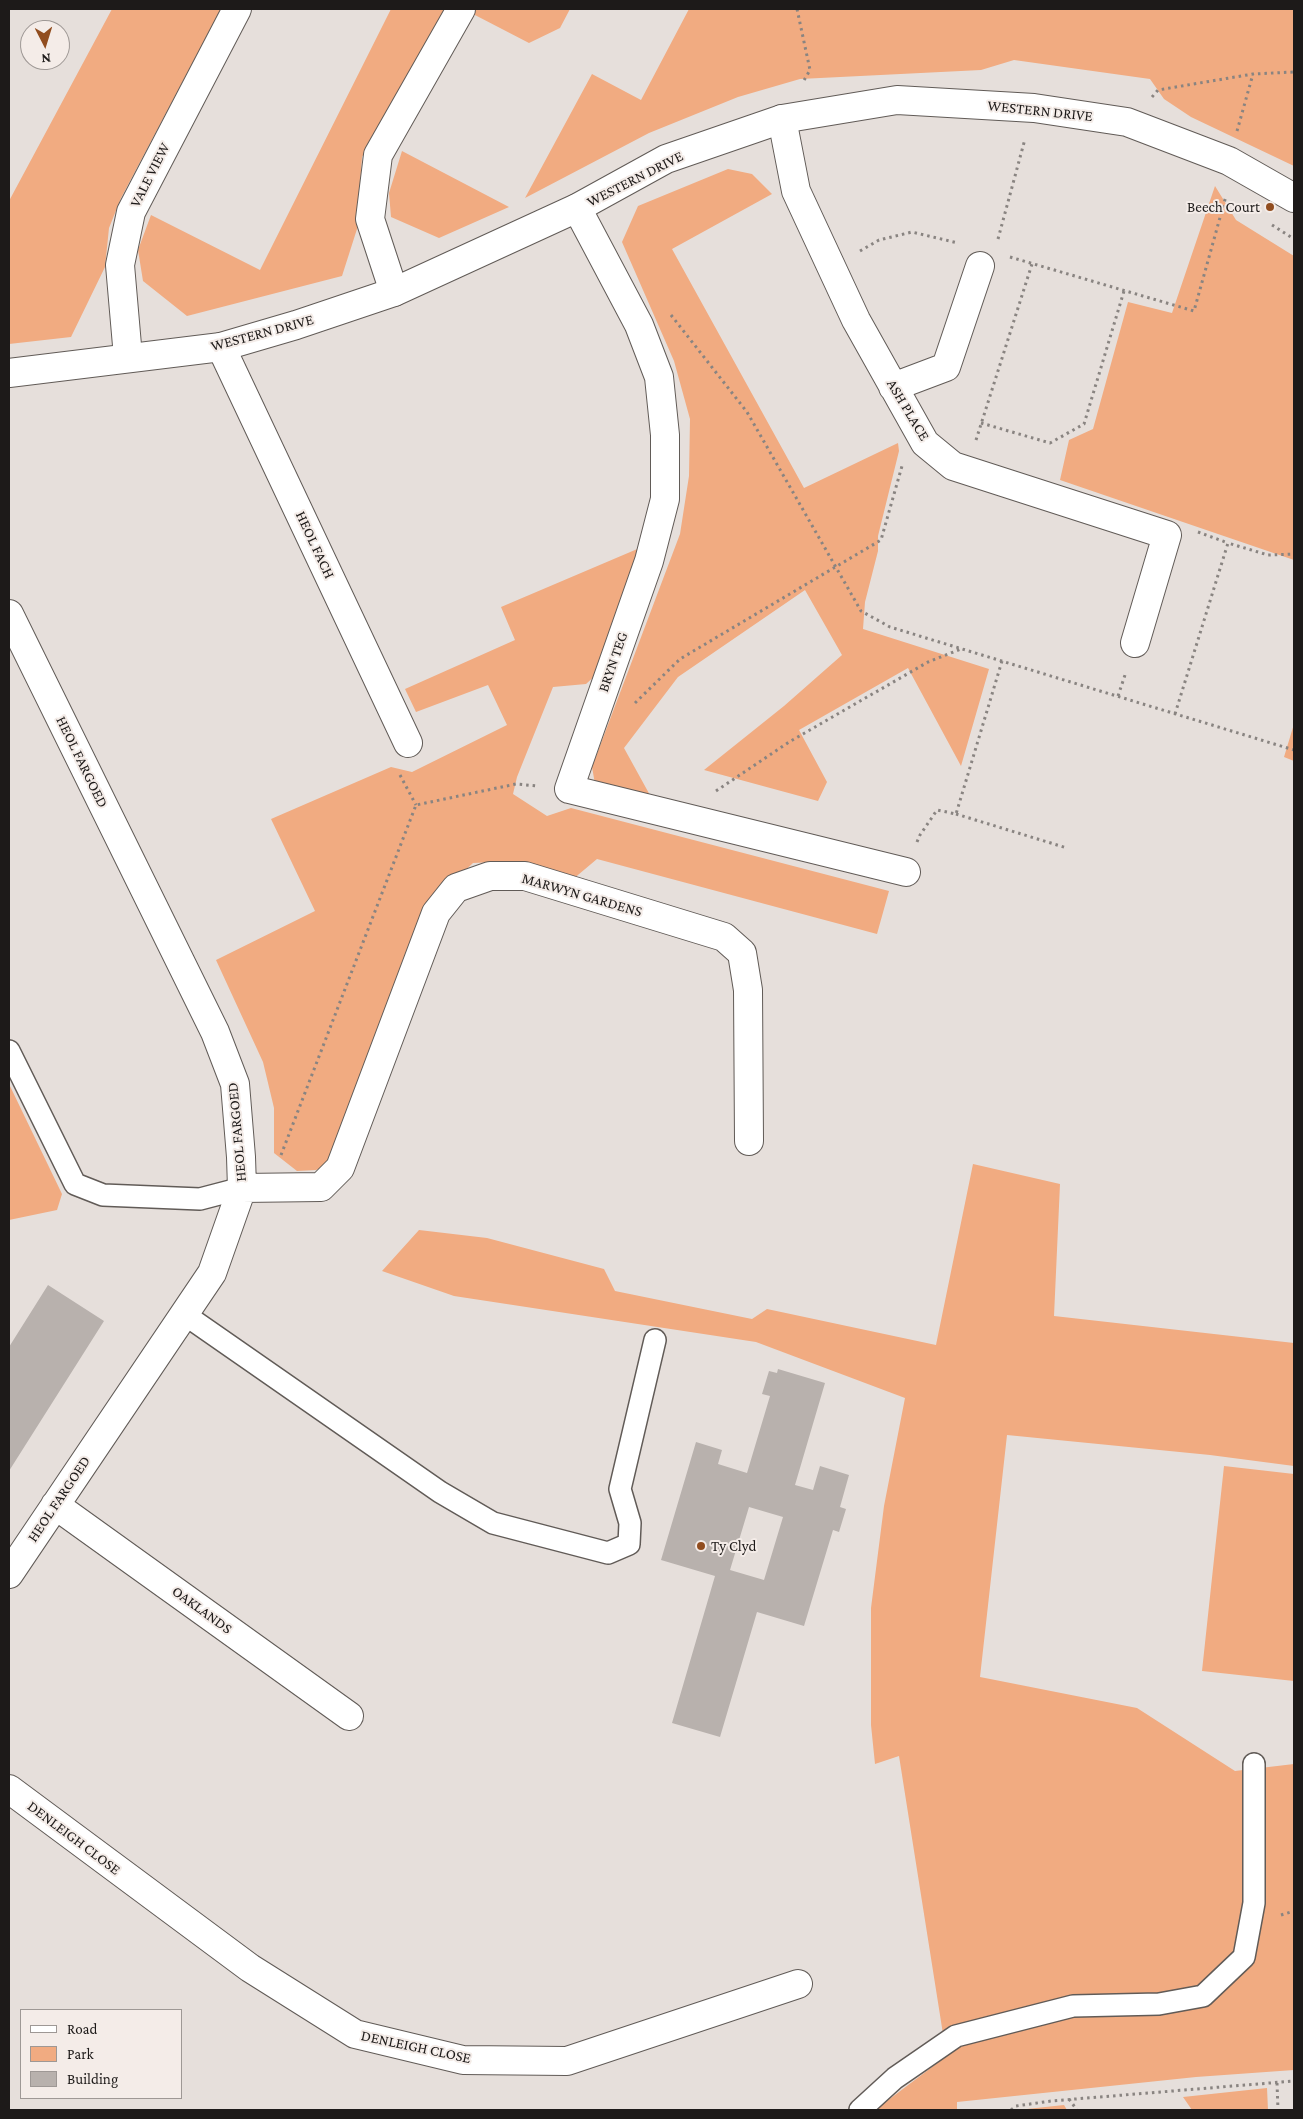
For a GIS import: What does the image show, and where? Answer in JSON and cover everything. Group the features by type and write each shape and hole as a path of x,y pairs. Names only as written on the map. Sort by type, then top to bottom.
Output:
{"street":[{"name":"VALE VIEW","path":"128,357 120,266 131,212 237,9"},
{"path":"394,292 370,219 378,155 461,9"},
{"name":"WESTERN DRIVE","path":"9,373 221,347 296,325 394,292 577,208 666,159 782,119 897,100 1034,108 1127,122 1229,161 1294,198"},
{"name":"ASH PLACE","path":"782,119 796,191 856,320 925,443 953,466 1167,535 1135,643"},
{"name":"BRYN TEG","path":"569,789 649,562 665,499 665,434 659,377 639,326 577,208"},
{"path":"893,387 946,367 987,259"},
{"name":"HEOL FACH","path":"221,347 408,743"},
{"name":"HEOL FARGOED","path":"9,614 214,1032 235,1084 242,1188 212,1274 9,1574"},
{"path":"569,789 906,872"},
{"name":"MARWYN GARDENS","path":"242,1188 321,1187 340,1168 436,913 456,888 490,876 525,876 535,878 724,937 742,953 748,990 750,1141"},
{"name":"OAKLANDS","path":"55,1505 349,1716"},
{"name":"DENLEIGH CLOSE","path":"9,1789 250,1968 355,2034 463,2060 567,2061 798,1984"}],"lane":[{"path":"9,1051 75,1184 103,1195 200,1198 242,1188"},
{"path":"184,1314 440,1492 493,1523 608,1553 629,1544 630,1523 620,1489 655,1340"},
{"path":"860,2110 895,2078 956,2036 1073,2006 1159,2004 1203,1996 1244,1957 1254,1903 1254,1764"}],"path":[{"path":"782,119 810,70 798,9"},
{"path":"1127,122 1158,90 1253,74 1294,72"},
{"path":"831,267 879,240 912,232 987,259 1032,264 1194,311 1226,196 1229,161 1253,74"},
{"path":"987,259 1034,108"},
{"path":"966,470 1032,264"},
{"path":"982,423 1050,443 1084,424 1124,291"},
{"path":"669,311 747,412 861,611 890,627 1294,750"},
{"path":"634,704 680,659 881,540 902,463 925,443"},
{"path":"1175,714 1228,543 1268,555 1294,554"},
{"path":"678,816 789,742 928,662 962,649"},
{"path":"956,814 1002,661"},
{"path":"242,1188 278,1164 416,805 516,784 569,789"},
{"path":"906,872 920,834 937,810 1067,848"},
{"path":"1011,2110 1016,2106 1070,2099 1294,2081"},
{"path":"1277,2083 1278,2110"},
{"path":"1070,2099 1077,2110"}],"green space":[{"path":"112,9 221,9 121,198 109,228 105,267 71,337 9,344 9,201"},
{"path":"391,9 446,9 362,157 357,229 342,276 187,316 143,281 138,250 151,215 260,270"},
{"path":"477,9 570,9 560,28 529,43 473,14"},
{"path":"689,9 1294,9 1294,166 1191,117 1164,99 1150,79 1014,60 981,70 800,79 738,97 649,133 525,198 592,74 641,100"},
{"path":"402,151 509,207 439,238 391,217 389,193"},
{"path":"728,169 752,174 772,194 672,249 804,488 898,443 899,451 878,536 878,551 865,602 863,629 989,669 961,766 908,668 799,730 827,782 818,801 704,770 784,706 842,655 805,590 678,677 624,748 651,797 595,784 592,767 680,534 689,476 690,419 674,361 622,242 638,206"},
{"path":"1215,186 1236,220 1294,256 1294,560 1060,480 1069,440 1093,429 1128,302 1172,313"},
{"path":"642,547 597,674 586,684 553,687 517,777 513,794 547,816 571,808 889,891 877,934 597,859 572,880 517,861 473,863 437,897 334,1163 316,1170 297,1171 274,1153 274,1108 263,1062 216,960 315,911 271,819 391,767 412,772 507,725 488,685 416,712 405,689 515,640 501,607"},
{"path":"1294,724 1294,761 1284,757"},
{"path":"9,1084 62,1194 57,1210 9,1220"},
{"path":"973,1164 1060,1184 1054,1316 1294,1343 1294,1466 1210,1455 1007,1435 980,1677 1137,1708 1235,1771 1294,1764 1294,2070 1196,2077 957,2102 957,2110 875,2110 948,2055 943,2034 899,1756 875,1764 871,1725 871,1608 884,1506 905,1398 756,1342 454,1296 382,1271 419,1230 487,1238 604,1269 615,1291 752,1319 767,1309 936,1345"},
{"path":"1224,1466 1294,1474 1294,1681 1202,1671"},
{"path":"1267,2088 1268,2110 1192,2110 1183,2097"},
{"path":"1064,2105 1067,2110 1025,2110 1027,2109"}],"building":[{"path":"48,1285 104,1321 9,1471 9,1347"},
{"name":"Ty Clyd","path":"778,1369 825,1383 795,1485 813,1490 820,1466 849,1475 840,1507 846,1509 839,1532 833,1530 804,1626 757,1612 720,1737 672,1723 715,1576 661,1560 696,1442 722,1450 718,1464 747,1473 770,1396 762,1394 769,1371 777,1373","holes":["749,1507 783,1517 764,1580 730,1570"]}],"place":[{"name":"Beech Court","path":"1270,207"},
{"name":"Ty Clyd","path":"701,1546"}]}
